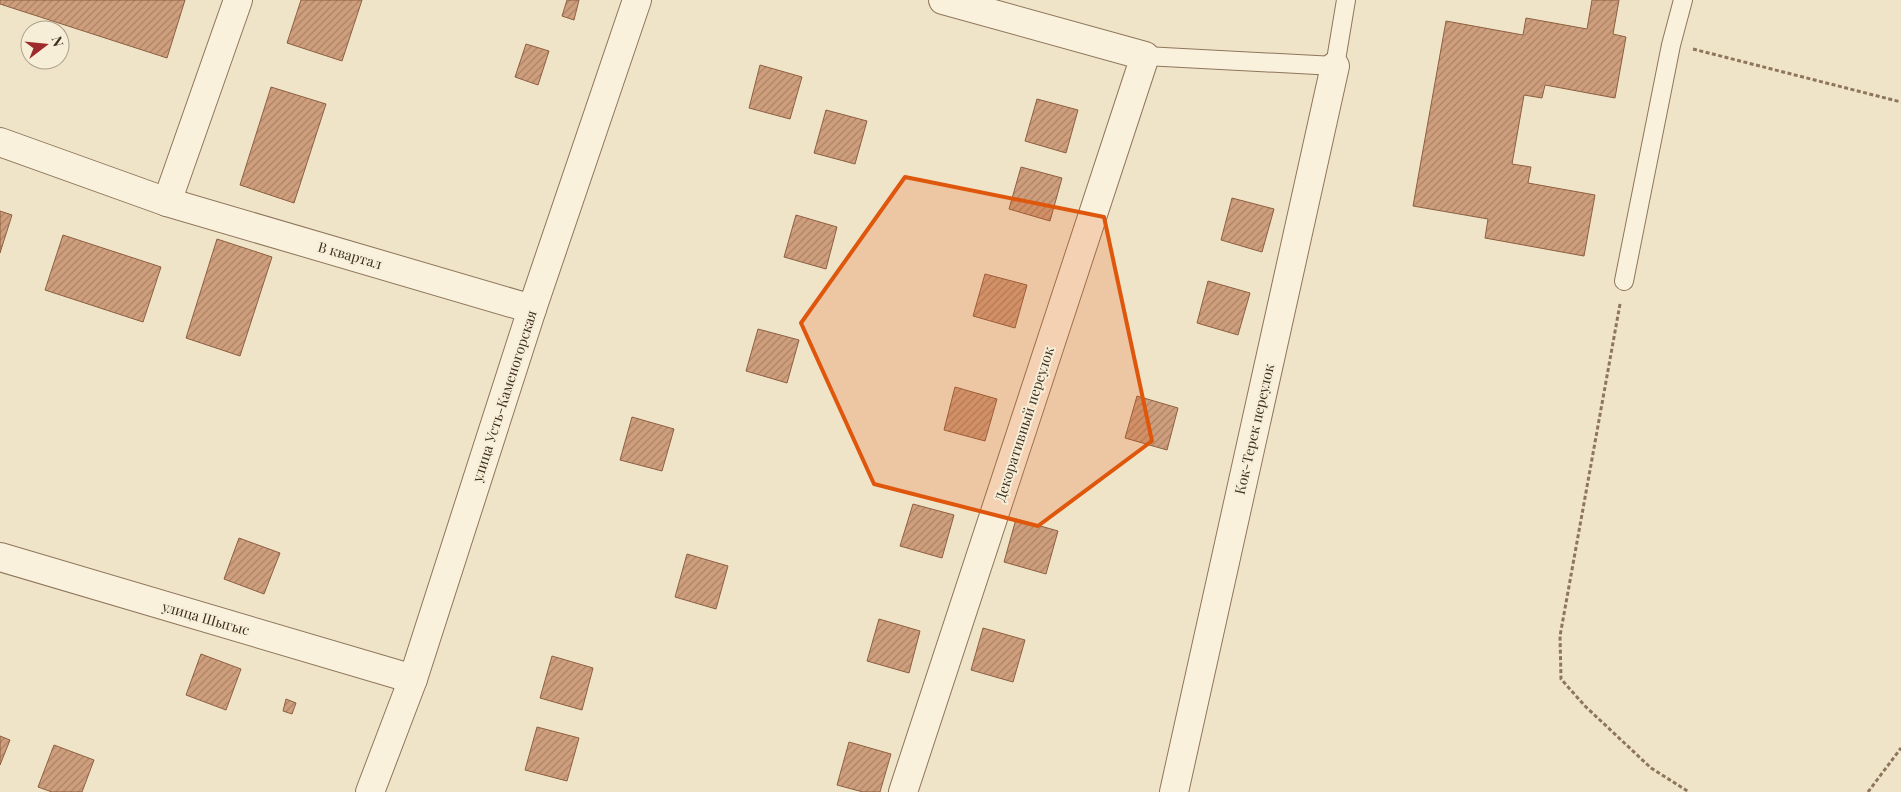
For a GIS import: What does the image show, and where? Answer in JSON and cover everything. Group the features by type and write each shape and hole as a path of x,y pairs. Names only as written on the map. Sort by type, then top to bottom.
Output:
{"street":[{"path":"167,202 238,0"},
{"name":"улица Усть-Каменогорская","path":"370,792 413,679 532,309 637,0"},
{"path":"943,0 1145,56"},
{"name":"Декоративный переулок","path":"902,792 1145,56"},
{"name":"Кок-Терек переулок","path":"1174,792 1335,66"},
{"name":"В квартал","path":"0,142 167,202 532,309"},
{"name":"улица Шыгыс","path":"0,557 413,679"}],"lane":[{"path":"1145,56 1335,66 1346,0"},
{"path":"1624,281 1671,45 1683,0"}],"path":[{"path":"1671,45 1798,74 1901,102"},
{"path":"1624,281 1560,636 1561,679 1585,706 1651,768 1689,792"},
{"path":"1868,792 1901,748"}],"highlighted area":[{"path":"905,177 1104,217 1152,441 1038,526 874,484 801,323"}],"building":[{"path":"0,0 185,0 167,58 70,27 70,20 49,20 0,4"},
{"path":"301,0 362,0 342,61 287,43"},
{"path":"567,0 579,0 574,20 562,16"},
{"path":"1592,0 1619,0 1613,34 1626,37 1615,98 1545,85 1542,98 1524,95 1512,164 1531,167 1528,183 1595,195 1584,256 1485,238 1488,219 1413,206 1446,21 1523,35 1526,18 1587,29"},
{"path":"526,44 549,51 538,85 515,77"},
{"path":"760,65 802,77 790,119 749,108"},
{"path":"271,87 326,104 294,203 240,185"},
{"path":"1037,99 1078,110 1066,153 1025,141"},
{"path":"826,110 867,121 855,164 814,153"},
{"path":"1021,167 1062,178 1050,221 1009,209"},
{"path":"1232,198 1274,209 1262,252 1221,240"},
{"path":"0,211 12,215 0,253"},
{"path":"796,215 837,227 826,269 784,257"},
{"path":"63,235 161,267 143,322 45,290"},
{"path":"217,239 272,257 240,356 186,338"},
{"path":"985,274 1027,285 1015,328 973,316"},
{"path":"1208,281 1250,293 1238,335 1197,323"},
{"path":"758,329 799,340 787,383 746,371"},
{"path":"955,387 997,399 985,441 944,430"},
{"path":"1137,396 1178,408 1167,450 1125,438"},
{"path":"632,417 674,429 662,471 620,460"},
{"path":"913,504 954,515 942,558 900,546"},
{"path":"1016,519 1058,531 1046,574 1004,562"},
{"path":"239,538 280,553 264,594 224,579"},
{"path":"687,554 728,566 716,609 675,597"},
{"path":"879,619 920,631 909,673 867,661"},
{"path":"983,628 1025,640 1013,682 971,670"},
{"path":"201,654 241,669 226,710 186,695"},
{"path":"552,656 593,668 582,710 540,698"},
{"path":"286,699 296,703 292,714 283,711"},
{"path":"537,727 579,738 567,781 525,770"},
{"path":"0,736 10,740 0,765"},
{"path":"849,742 891,754 880,792 863,792 837,785"},
{"path":"54,745 94,760 82,792 52,792 38,787"}]}
